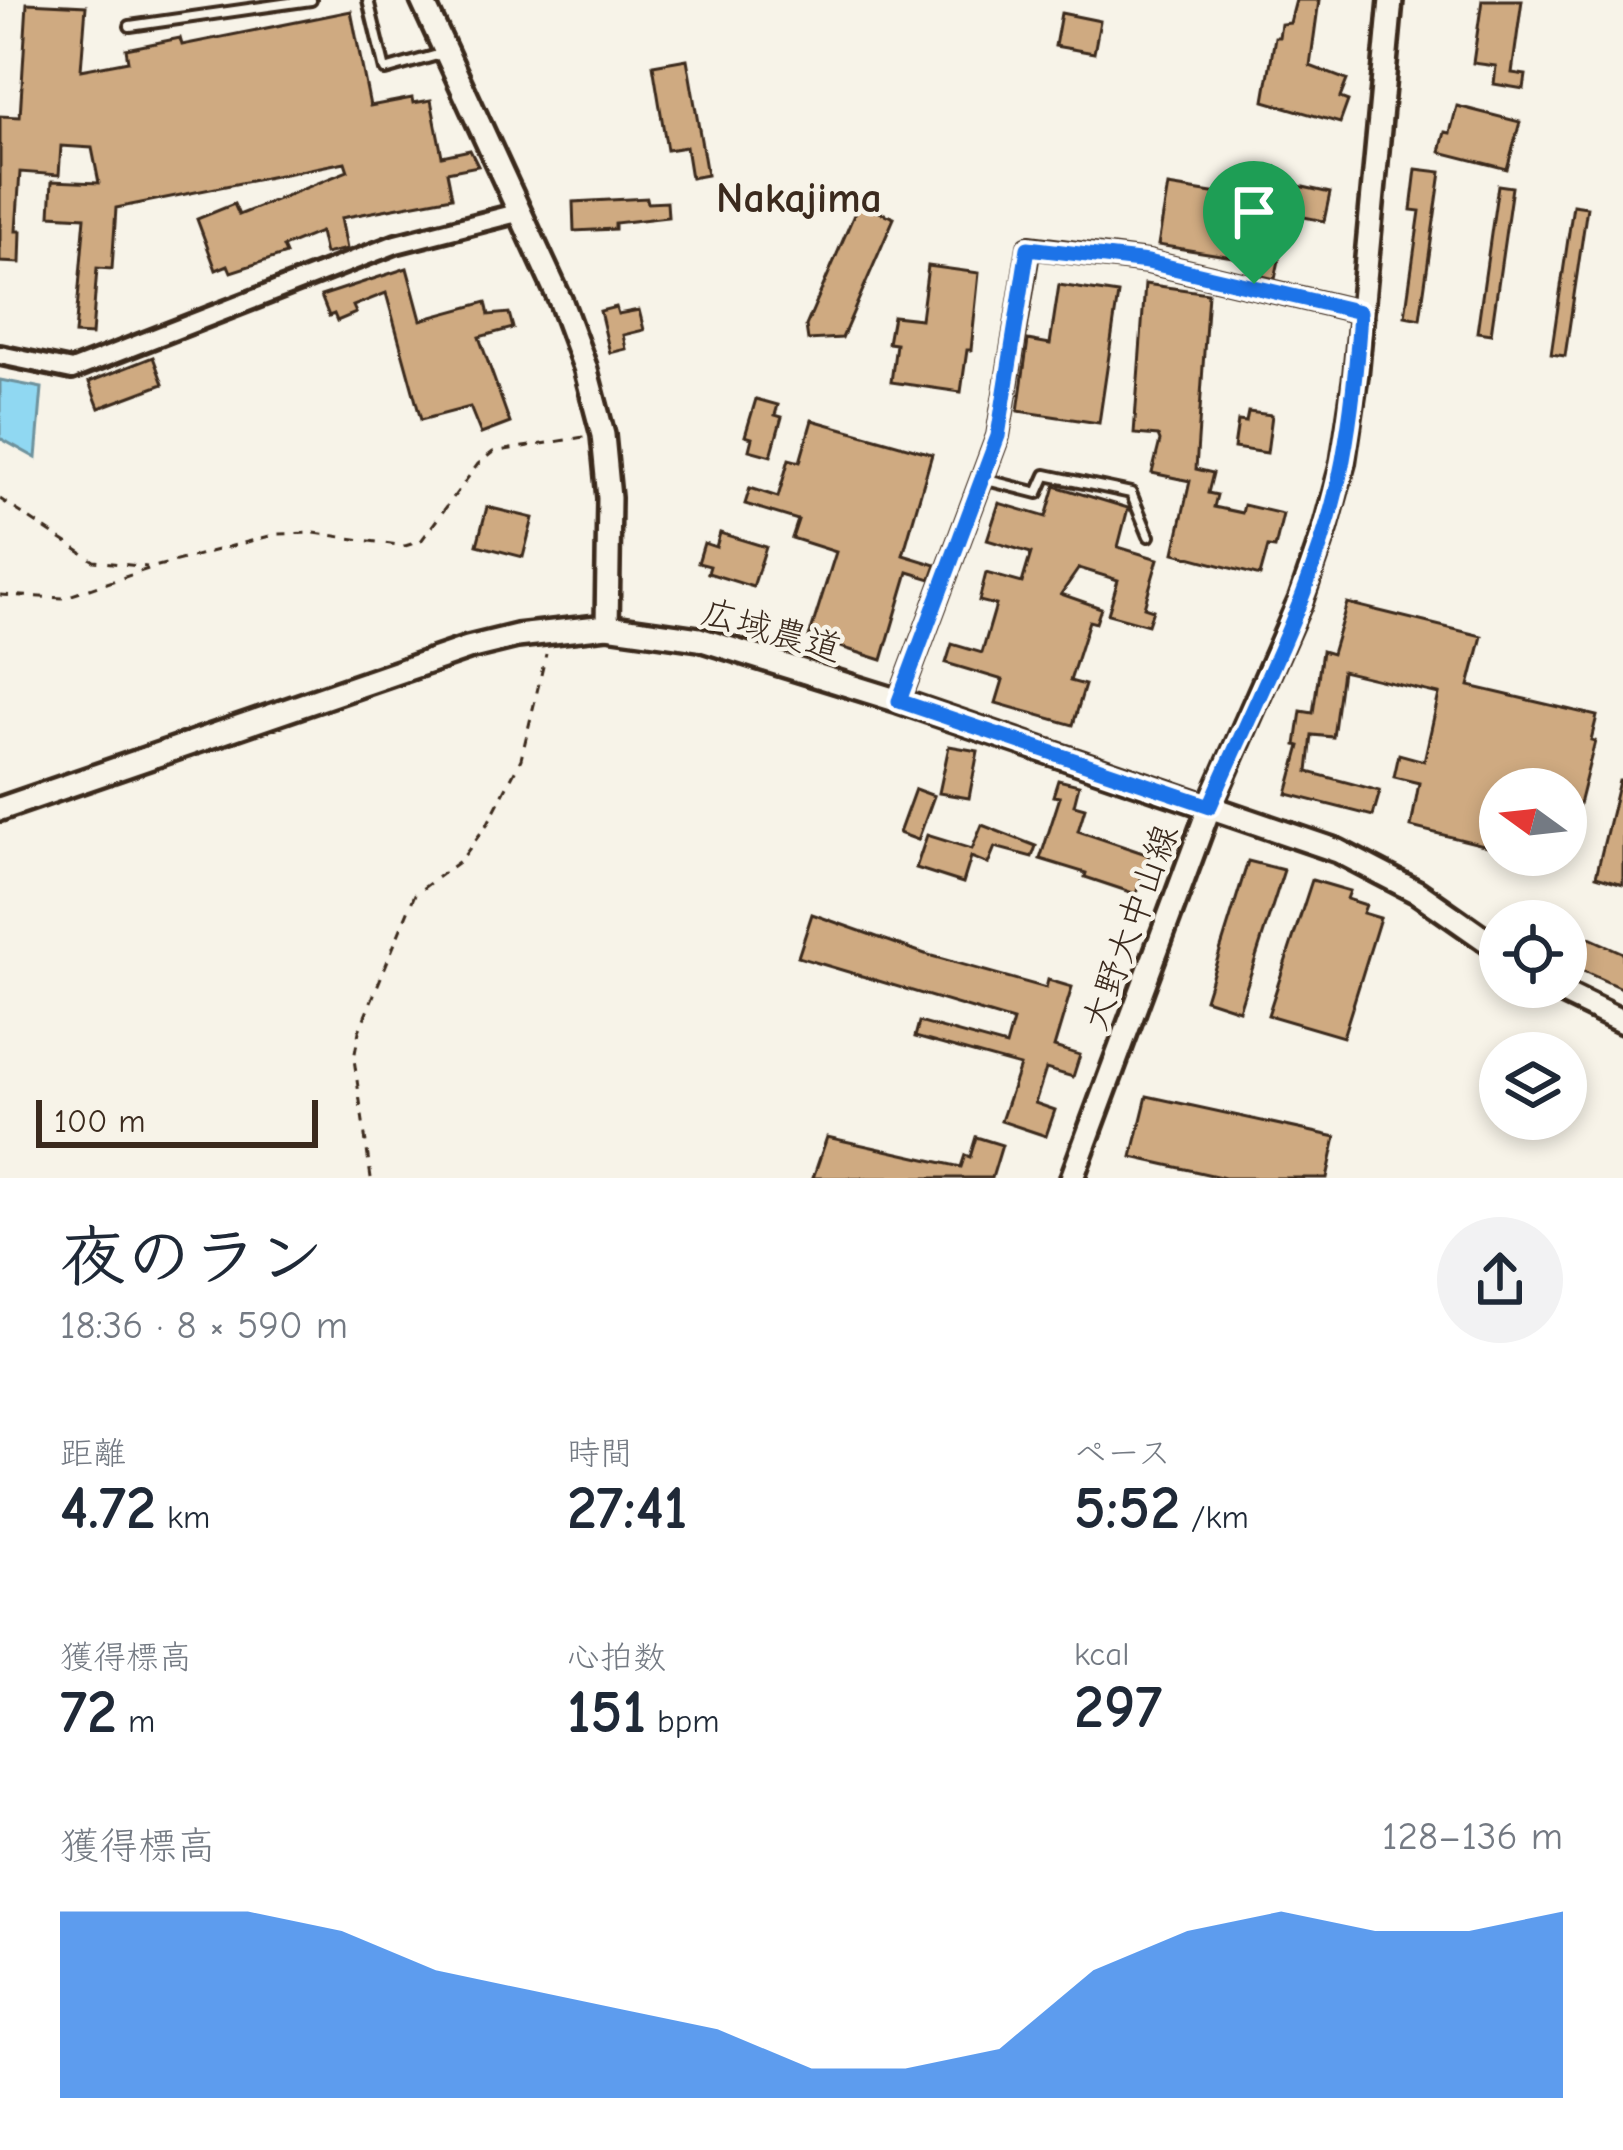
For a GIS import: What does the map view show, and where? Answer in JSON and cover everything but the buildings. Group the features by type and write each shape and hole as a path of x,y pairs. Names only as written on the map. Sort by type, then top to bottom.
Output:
{"street":[{"path":"422,0 561,302 584,367 603,435 610,534 607,626"},
{"name":"大野大中山線","path":"1072,1178 1210,806 1301,599 1343,463 1356,376 1390,0"},
{"path":"0,355 72,370 396,244 520,212"},
{"path":"899,701 998,436 1028,248 1148,262 1360,312"},
{"name":"広域農道","path":"0,809 468,648 551,631 607,626 699,639 899,701 1338,851 1417,892 1479,935"},
{"path":"1587,1004 1623,1022"}],"lane":[{"path":"130,26 311,0"},
{"path":"368,0 385,70 446,52"},
{"path":"982,479 1039,494 1046,475 1131,493 1149,536"}],"path":[{"path":"0,596 63,598 154,567 277,534 314,533 405,546 421,542 478,464 494,452 603,435"},
{"path":"0,499 94,561 154,567"},
{"path":"371,1178 354,1059 359,1030 416,894 461,860 488,823 521,759 551,631"}],"water":[{"path":"0,380 42,388 36,458 0,438"}],"district":[{"name":"Nakajima","path":"799,197"}],"route":[{"path":"1028,248 1148,262 1254,284 1360,312 1356,376 1343,463 1325,529 1301,599 1210,806 899,701 998,436 1028,248"}]}
